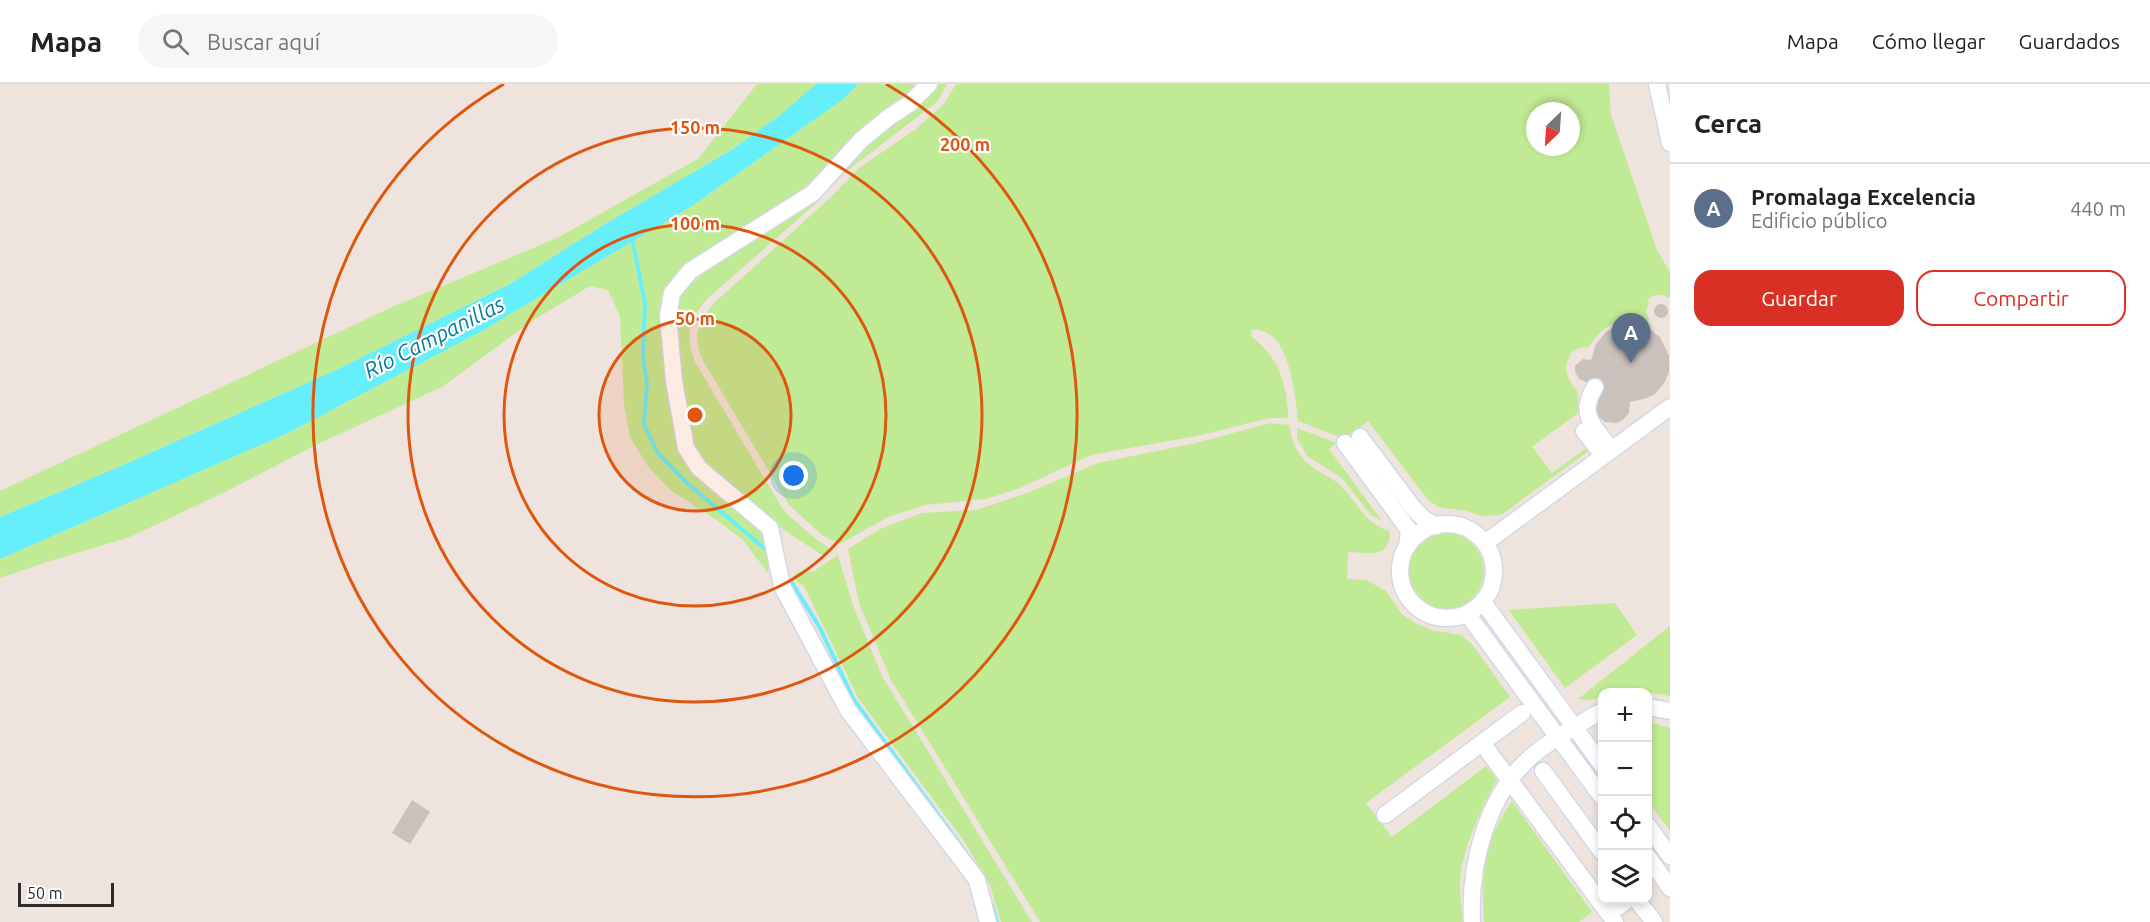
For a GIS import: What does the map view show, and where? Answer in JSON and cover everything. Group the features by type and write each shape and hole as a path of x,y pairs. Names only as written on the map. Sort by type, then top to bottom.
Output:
{"street":[{"path":"929,84 909,104 861,140 813,193 690,271 672,293 668,316 674,381 686,448 699,468 770,528 782,586 848,710 977,880 988,922"},
{"path":"1657,84 1670,144"},
{"path":"1594,387 1587,399 1586,408 1588,417 1608,453"},
{"path":"1485,543 1670,407"},
{"path":"1584,431 1608,453"},
{"path":"1407,548 1409,531 1352,440 1414,509 1424,519 1437,526"},
{"path":"1452,523 1466,527 1482,538 1485,543 1492,554 1495,575 1491,591 1483,602 1468,615 1450,619 1437,618 1410,602 1401,586 1400,561 1413,537 1424,529 1452,523"},
{"path":"1483,602 1598,759"},
{"path":"1468,615 1601,796"},
{"path":"1652,708 1670,711"},
{"path":"1385,815 1522,713"},
{"path":"1472,922 1472,888 1477,855 1494,809 1510,780 1531,756 1558,736 1598,714"},
{"path":"1482,742 1612,918 1624,904"},
{"path":"1543,771 1601,850"},
{"path":"1652,833 1670,856"},
{"path":"1654,878 1670,888"},
{"path":"1640,904 1654,922"}],"green space":[{"path":"757,84 816,84 780,115 733,149 600,227 510,284 336,370 0,517 0,491 390,308 557,238 698,159"},
{"path":"858,84 922,84 815,183 670,285 679,439 762,531 769,552 768,573 743,540 670,490 647,465 630,437 624,404 620,316 608,290 590,286 532,321 442,387 320,443 130,537 0,578 0,559 288,433 482,331 692,206 845,98"},
{"path":"933,84 947,84 937,102 847,171 814,205 707,299 696,314 690,328 690,344 695,362 784,511 831,549 822,555 775,524 698,460 684,422 672,316 677,295 691,278 862,146"},
{"path":"956,84 1609,84 1611,115 1657,250 1670,272 1670,298 1658,295 1647,300 1649,302 1646,312 1649,319 1647,323 1629,320 1613,323 1600,332 1589,347 1579,348 1571,353 1566,369 1571,383 1578,392 1578,413 1532,447 1552,473 1588,447 1590,450 1501,515 1481,516 1467,511 1439,507 1428,500 1368,421 1345,439 1298,421 1292,379 1282,350 1274,338 1264,331 1251,330 1251,336 1269,354 1280,372 1286,393 1289,418 1270,418 1197,436 1091,455 1020,488 986,499 925,505 888,517 840,544 822,535 789,505 702,359 697,336 698,330 713,304 832,196 859,168 916,129 944,104"},
{"path":"1270,423 1290,425 1292,438 1304,460 1342,487 1372,522 1390,531 1387,546 1383,550 1371,553 1348,552 1347,579 1366,580 1386,591 1402,614 1415,623 1431,630 1461,635 1472,644 1510,697 1366,803 1392,837 1486,766 1497,779 1478,818 1463,860 1460,889 1463,922 1040,922 891,680 859,603 848,549 880,529 922,513 976,510 1027,493 1098,463 1196,443"},
{"path":"1297,428 1337,443 1329,449 1382,521 1371,515 1342,478 1307,456 1297,438"},
{"path":"1439,533 1453,533 1467,539 1478,550 1484,564 1481,586 1473,598 1453,609 1439,609 1425,603 1414,592 1408,578 1408,564 1414,550 1425,539"},
{"path":"838,555 853,605 882,676 1032,922 1001,922 990,885 964,841 858,698 805,588 793,578 797,572 814,571"},
{"path":"1615,603 1637,635 1565,688 1509,610"},
{"path":"1670,626 1670,696 1652,694 1652,688 1598,688 1598,697 1591,700 1578,699"},
{"path":"1652,723 1670,728 1670,831 1652,806"},
{"path":"1512,801 1592,912 1579,922 1484,922 1483,888 1486,858 1495,830"}],"water":[{"name":"Río Campanillas","path":"816,84 858,84 845,98 692,206 482,331 288,433 0,559 0,517 336,370 510,284 600,227 733,149 780,115"}],"building":[{"path":"1661,304 1666,306 1668,311 1666,316 1661,318 1656,316 1654,311 1656,306"},
{"path":"1630,323 1645,326 1660,337 1669,356 1669,371 1665,382 1655,394 1630,402 1629,413 1623,420 1616,423 1605,422 1595,414 1597,383 1594,378 1586,382 1579,379 1575,366 1583,359 1591,360 1596,344 1606,332 1618,325"},
{"path":"412,800 430,812 410,844 392,833"}],"waterway":[{"path":"632,238 645,303 643,355 647,384 644,424 657,452 687,483 764,548"},
{"path":"791,581 820,628 854,700 972,861"},
{"path":"992,905 997,922"}],"place":[{"name":"Promalaga Excelencia","path":"1631,363"}]}
